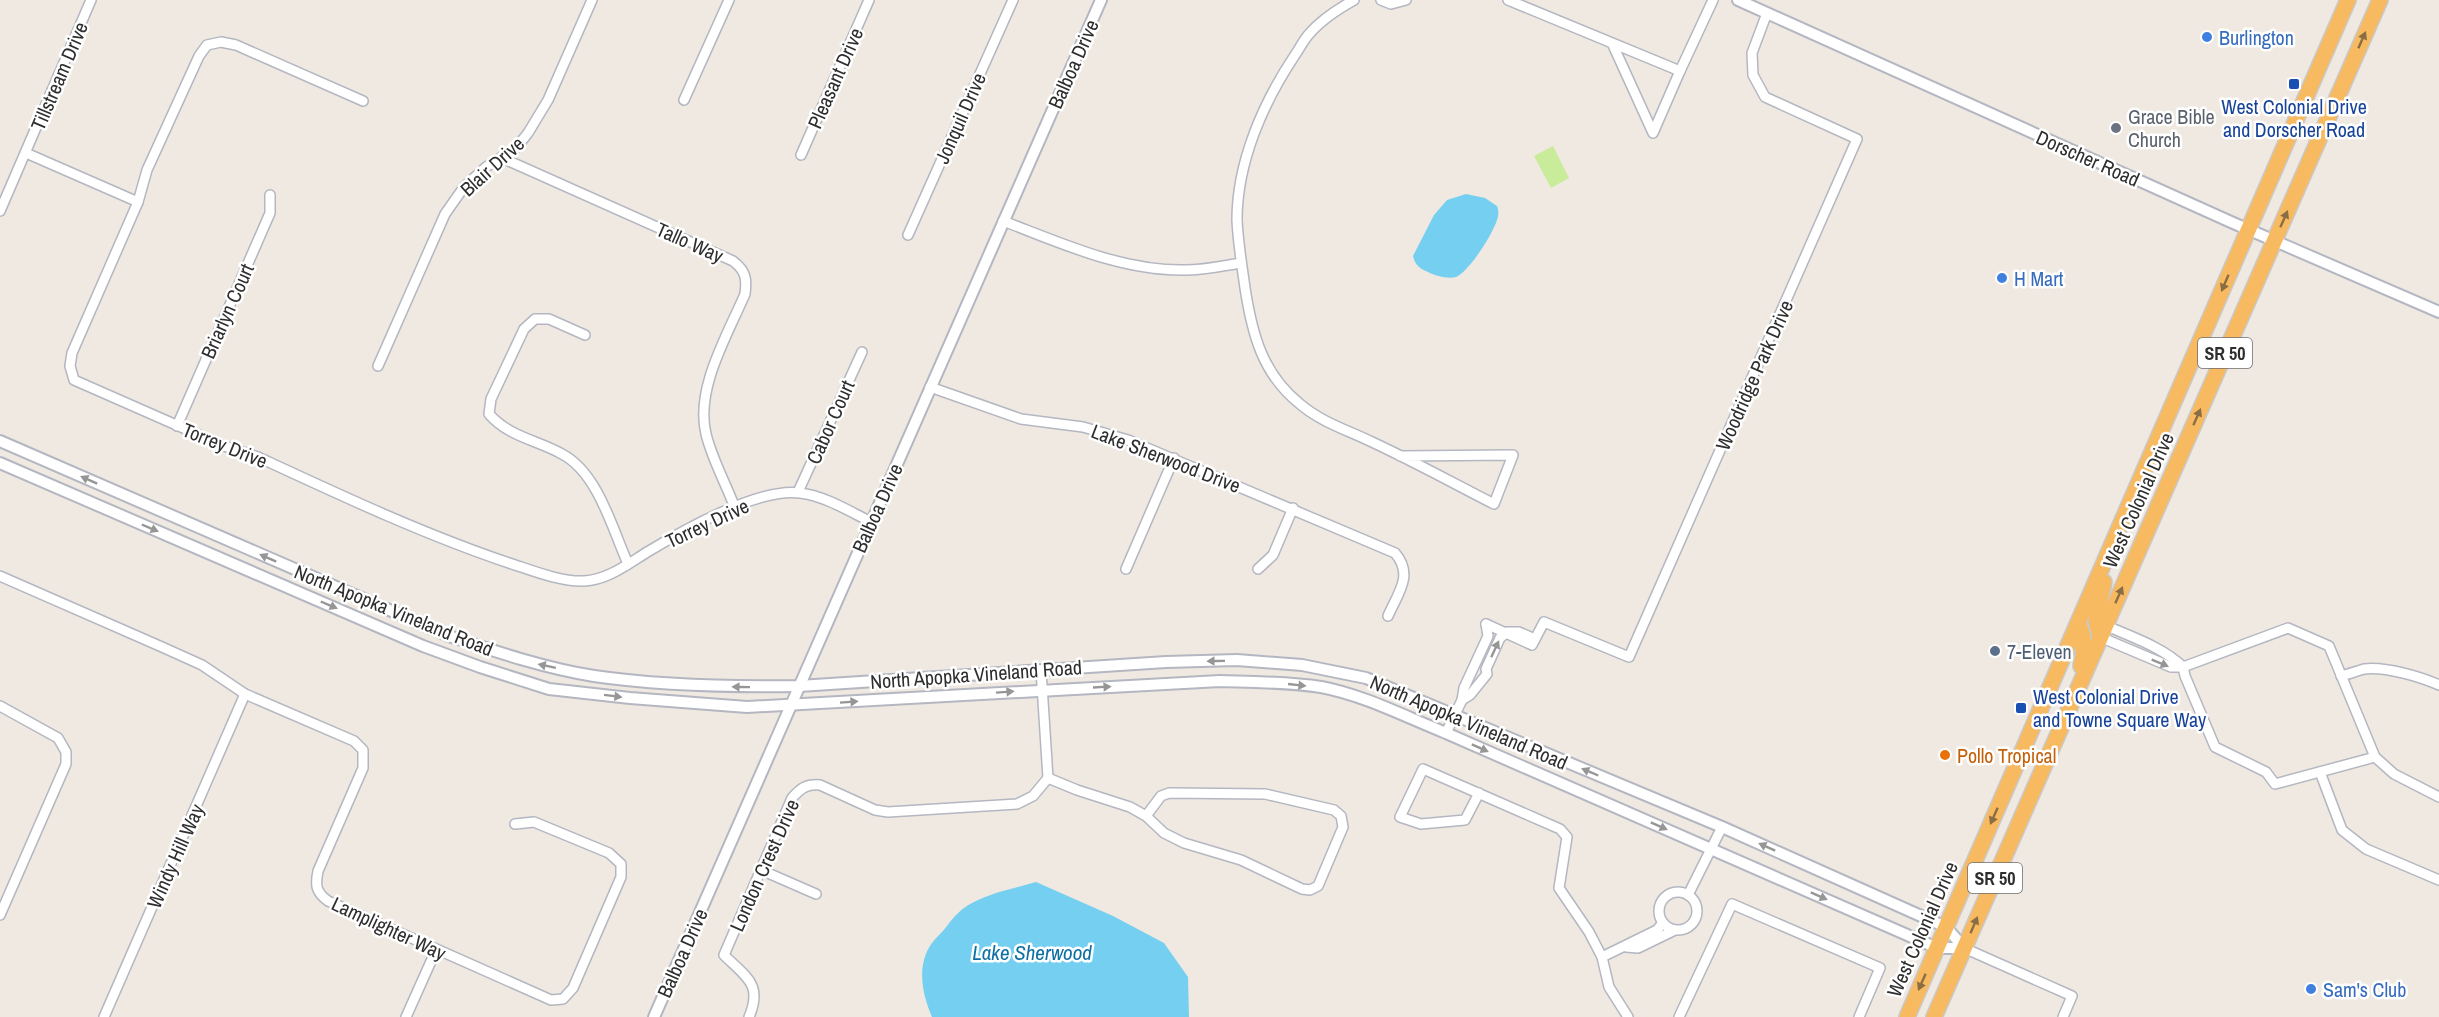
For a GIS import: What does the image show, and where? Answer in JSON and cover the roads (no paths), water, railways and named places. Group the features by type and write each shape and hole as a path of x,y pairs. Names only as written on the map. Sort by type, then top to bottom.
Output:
{"highway":[{"name":"West Colonial Drive","path":"1907,1017 2348,0"},
{"name":"West Colonial Drive","path":"1934,1017 2380,0"},
{"path":"2103,631 2096,621 2111,547"},
{"path":"2070,706 2085,651 2083,633 2078,623"}],"street":[{"name":"Tillstream Drive","path":"0,211 91,0"},
{"name":"Blair Drive","path":"378,366 445,214 464,187 486,166 516,148 540,115 592,0"},
{"path":"684,100 729,0"},
{"name":"Pleasant Drive","path":"801,155 869,0"},
{"name":"Jonquil Drive","path":"908,236 1013,0"},
{"name":"Balboa Drive","path":"654,1017 1101,0"},
{"path":"1354,0 1335,11 1310,33 1277,82 1254,135 1241,185 1237,220 1241,263 1249,314 1262,358 1274,377 1299,404 1336,427 1400,456 1494,504 1513,456 1400,456"},
{"path":"1381,0 1391,4 1406,0"},
{"path":"1508,0 1680,71"},
{"path":"1612,43 1653,133 1713,0"},
{"name":"Dorscher Road","path":"1738,0 2248,230 2439,312"},
{"name":"Woodridge Park Drive","path":"1446,733 1488,636 1486,624 1507,632 1518,632 1534,642 1544,622 1629,657 1857,139 1765,97 1753,75 1752,53 1767,13"},
{"name":"Torrey Drive","path":"363,100 236,45 221,42 207,45 199,56 147,170 138,202 72,353 70,366 74,380 177,426 224,446 258,457 485,555 528,569 578,581 588,581 608,575 676,535 767,495 798,492 823,499 871,522"},
{"path":"26,153 138,202"},
{"name":"Tallo Way","path":"502,158 733,261 742,268 747,281 745,294 706,389 703,412 706,435 735,508"},
{"name":"Briarlyn Court","path":"177,426 270,213 270,195"},
{"path":"1003,221 1093,255 1145,268 1183,271 1241,263"},
{"path":"585,335 549,319 535,319 524,329 491,399 489,414 500,427 563,454 579,465 593,484 628,564"},
{"name":"Cabor Court","path":"798,492 862,352"},
{"name":"Lake Sherwood Drive","path":"930,387 1021,419 1083,427 1128,440 1395,553 1402,562 1406,575 1388,616"},
{"name":"North Apopka Vineland Road","path":"0,442 449,636 520,660 594,676 678,684 743,687 799,686 1167,662 1237,660 1302,665 1366,678 1722,827 1946,927"},
{"path":"1126,569 1174,458"},
{"name":"North Apopka Vineland Road","path":"0,463 423,646 549,689 747,707 1220,681 1322,688 1365,700 1446,733 1937,948"},
{"path":"1258,569 1273,555 1293,508"},
{"name":"Lamplighter Way","path":"0,576 202,665 245,694 354,741 363,750 363,768 318,871 315,885 319,894 328,901 551,1000 563,999 573,988 621,878 621,864 609,853 534,822 515,824"},
{"path":"2103,631 2171,668 2183,667 2288,628 2329,646 2375,756 2394,774 2439,797"},
{"name":"Woodridge Park Drive","path":"1462,700 1481,683 1487,674 1486,669 1500,638 1507,632"},
{"path":"2183,667 2215,747 2266,772 2275,784 2375,756"},
{"path":"2341,676 2366,669 2380,670 2423,678 2439,685"},
{"path":"1041,670 1048,778 1077,790 1110,799 1146,816 1164,833 1184,843 1241,860 1302,889 1310,890 1318,886 1343,827 1341,816 1334,810 1265,794 1170,793 1161,796 1146,816"},
{"name":"Windy Hill Way","path":"104,1017 245,694"},
{"path":"0,706 58,738 66,752 66,765 0,915"},
{"path":"1479,793 1465,820 1421,824 1400,817 1423,769 1479,793 1560,829 1567,837 1559,888 1589,932 1602,957 1609,987 1628,1017"},
{"path":"2320,772 2342,830 2366,849 2439,880"},
{"name":"London Crest Drive","path":"749,1017 756,993 750,981 724,956 792,798 802,787 811,784 820,785 875,810 888,812 1017,804 1033,796 1048,778"},
{"path":"1689,895 1722,827"},
{"path":"761,870 816,894"},
{"path":"1626,947 1638,948 1675,930 1688,928 1696,918 1696,905 1689,895 1676,892 1664,898 1659,910 1663,923 1675,930"},
{"path":"1679,1017 1731,904 1880,968 1859,1017"},
{"path":"1602,957 1657,930 1663,923"},
{"path":"1946,927 1964,948"},
{"path":"1937,948 1964,948 2072,996 2063,1017"},
{"path":"406,1017 436,950"}],"water":[{"path":"1466,194 1485,198 1497,206 1498,216 1487,240 1468,267 1456,277 1442,277 1423,270 1413,256 1434,215 1447,200"},
{"name":"Lake Sherwood","path":"1036,882 1113,916 1164,943 1188,977 1189,1017 932,1017 923,989 922,970 927,952 934,941 956,915 970,904 997,893"}],"place":[{"name":"Burlington","path":"2207,37"},
{"name":"West Colonial Drive and Dorscher Road","path":"2294,84"},
{"name":"Grace Bible Church","path":"2116,128"},
{"name":"H Mart","path":"2002,278"},
{"name":"7-Eleven","path":"1995,651"},
{"name":"West Colonial Drive and Towne Square Way","path":"2021,708"},
{"name":"Pollo Tropical","path":"1945,755"},
{"name":"Sam's Club","path":"2311,989"}]}
